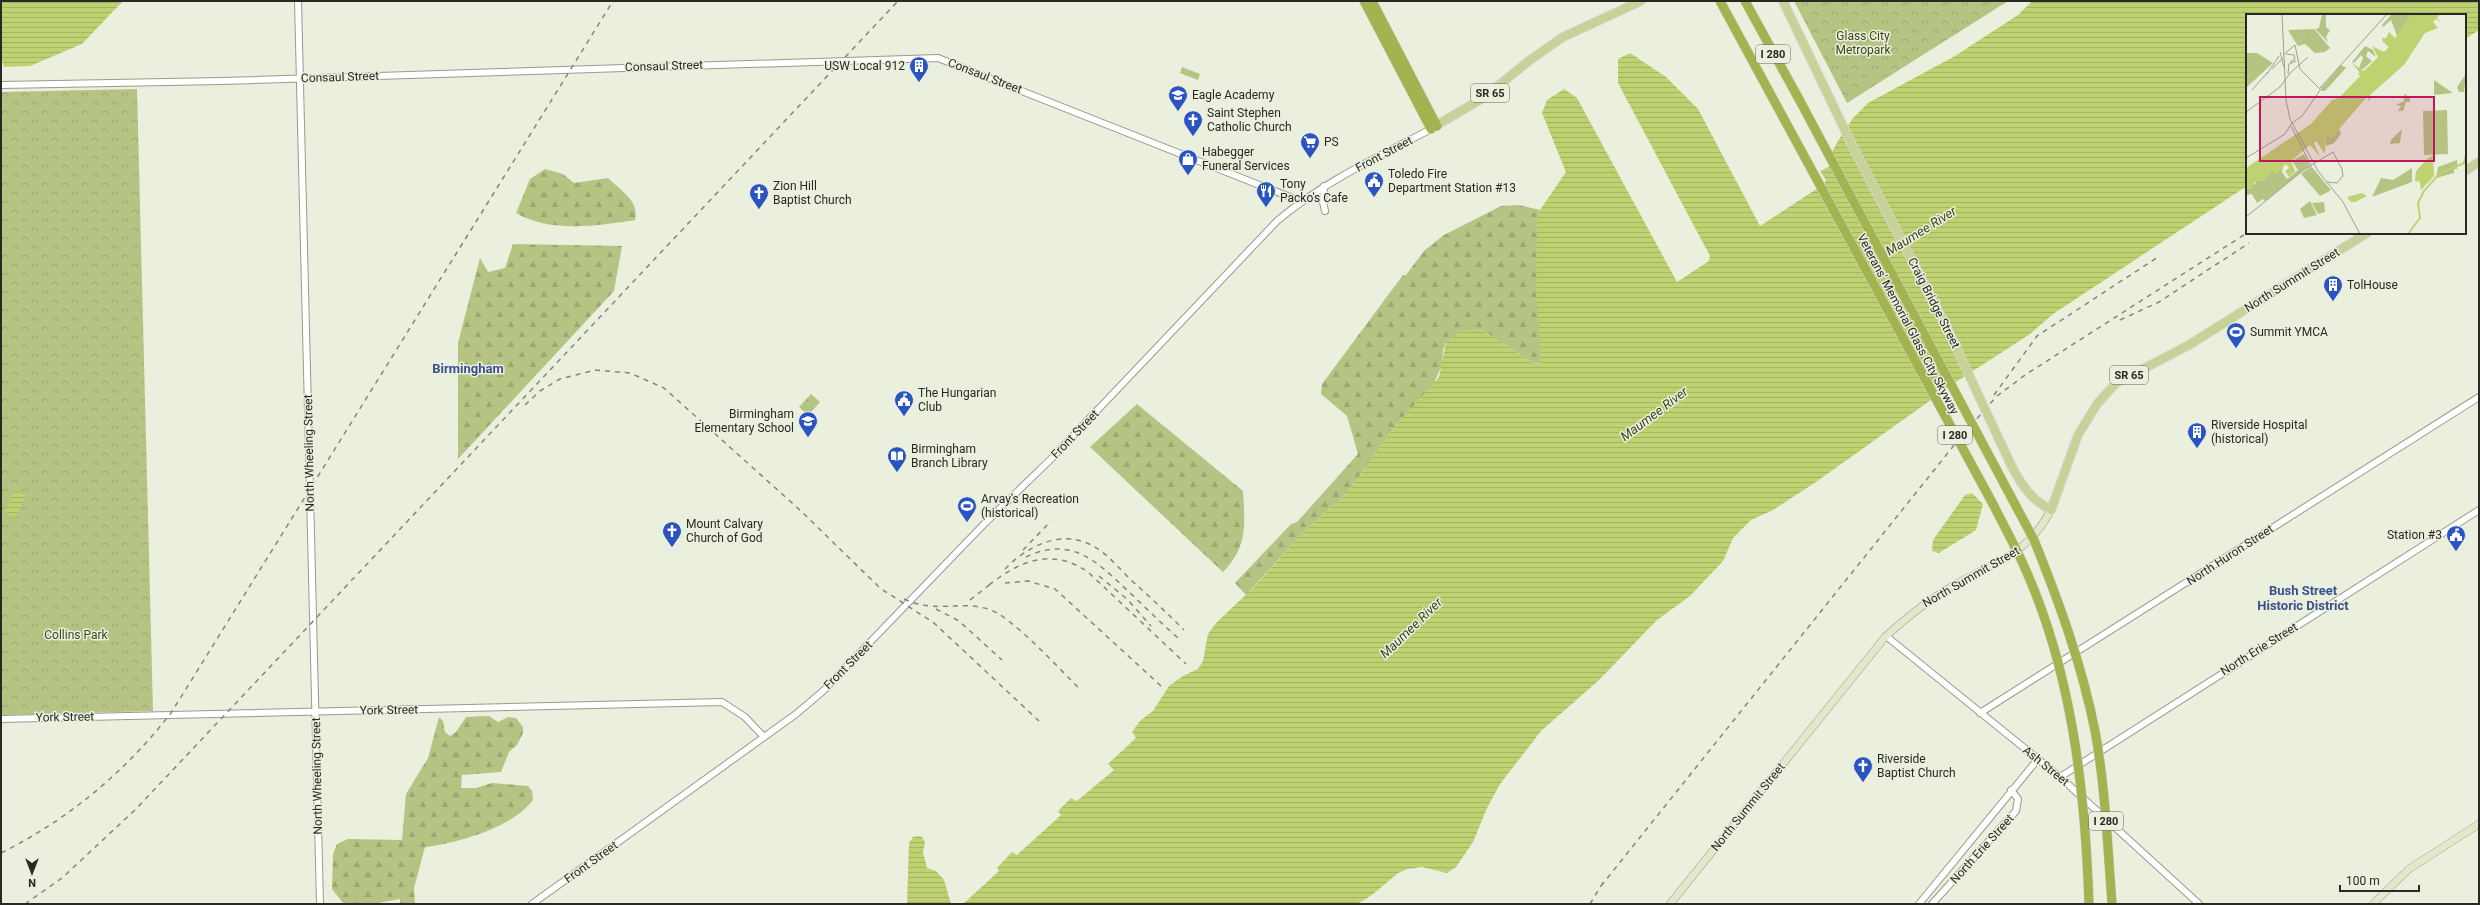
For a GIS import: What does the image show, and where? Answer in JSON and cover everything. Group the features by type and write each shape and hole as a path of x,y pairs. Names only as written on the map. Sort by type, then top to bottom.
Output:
{"highway":[{"path":"1364,1 1434,127"},
{"path":"1372,1 1434,127"},
{"name":"Veterans' Memorial Glass City Skyway","path":"1720,1 2024,567 2048,630 2066,697 2075,744 2082,785 2088,904"},
{"name":"Veterans' Memorial Glass City Skyway","path":"1746,3 2012,494 2034,540 2058,598 2076,655 2095,731 2102,781 2111,904"}],"main road":[{"name":"Front Street","path":"1434,127 1483,98 1559,40 1582,27 1641,1"},
{"name":"Craig Bridge Street","path":"1783,1 1827,89 1853,147 1958,350 2012,467 2026,491 2040,504 2051,510"},
{"path":"2466,170 2479,162"},
{"name":"North Summit Street","path":"1670,904 1886,636 1917,608 2024,547 2043,525 2051,510 2078,435 2096,404 2116,383 2189,345 2365,234"},
{"path":"2373,904 2409,869 2479,824"}],"street":[{"name":"North Wheeling Street","path":"298,1 320,904"},
{"name":"Consaul Street","path":"1,85 300,78 938,58 1300,201"},
{"name":"Front Street","path":"532,904 796,714 836,678 986,522 1066,443 1277,221 1300,201 1324,186 1434,127"},
{"path":"1324,186 1323,202 1325,211"},
{"name":"North Huron Street","path":"1980,713 2479,397"},
{"name":"North Erie Street","path":"2060,777 2479,510"},
{"name":"Ash Street","path":"1886,636 2060,777 2199,904"},
{"name":"York Street","path":"1,719 722,702 745,717 764,737"},
{"name":"North Erie Street","path":"1919,904 2010,790 2038,759"},
{"name":"North Erie Street","path":"1932,904 2016,811 2018,799 2010,790"}],"green space":[{"name":"Glass City Metropark","path":"1794,1 2008,1 1847,103"},
{"path":"1182,67 1200,74 1198,80 1180,73"},
{"name":"Collins Park","path":"137,89 153,711 1,715 1,92"},
{"path":"545,169 563,174 574,183 608,178 628,196 632,202 636,213 635,220 590,226 559,226 529,219 516,213 530,179"},
{"path":"1518,205 1540,210 1537,219 1542,363 1534,364 1481,329 1446,342 1443,350 1442,365 1433,385 1397,424 1347,493 1299,537 1246,595 1235,583 1291,524 1297,522 1358,454 1347,416 1321,394 1322,384 1403,275 1405,276 1425,250 1444,235 1501,206"},
{"path":"513,244 622,246 614,291 458,459 458,343 480,258 488,272 505,268"},
{"path":"811,394 820,402 808,415 799,407"},
{"path":"1137,404 1243,491 1244,524 1241,544 1231,563 1223,572 1090,447"},
{"path":"489,716 498,722 508,717 516,718 523,727 523,733 517,745 509,752 501,772 462,775 461,788 476,788 492,783 528,786 532,791 533,800 524,810 512,819 498,826 468,838 425,847 414,888 415,904 400,904 400,899 372,904 343,903 332,889 333,854 337,844 348,839 402,840 406,794 428,758 439,717 443,721 445,732 450,736 456,732 466,717"}],"water":[{"path":"1,1 123,1 82,44 30,66 4,67 1,58"},
{"name":"Maumee River","path":"2032,1 2479,1 2479,30 2466,38 2466,14 2246,14 2246,187 2053,314 2030,334 1956,382 1816,482 1773,510 1751,520 1733,538 1723,561 1690,596 1657,620 1598,681 1541,731 1500,784 1487,808 1473,842 1456,867 1447,873 1422,867 1408,869 1398,873 1372,895 1357,904 963,904 999,871 997,868 1012,852 1017,855 1061,815 1058,811 1071,798 1077,801 1114,770 1108,764 1136,738 1132,732 1140,721 1153,711 1169,686 1183,676 1198,669 1203,661 1208,634 1216,623 1253,588 1299,537 1347,493 1397,424 1439,377 1446,342 1462,331 1481,329 1534,364 1542,363 1536,294 1537,219 1540,210 1566,172 1542,113 1547,100 1564,89 1577,98 1677,282 1709,261 1710,256 1618,83 1618,59 1630,53 1666,77 1698,109 1760,226 1824,184 1826,180 1820,171 1831,166 1830,156 1838,141 1853,118 1868,103 1955,56 2018,15"},
{"path":"14,491 25,495 16,518 5,513"},
{"path":"1972,493 1983,504 1976,530 1939,553 1932,551 1933,540 1965,495"},
{"path":"913,837 922,837 925,842 923,852 927,868 936,871 944,880 951,904 907,904 909,843"}],"railway":[{"path":"1,853 50,825 94,793 134,755 171,713 613,1"},
{"path":"25,904 62,878 136,809 898,1"},
{"path":"1601,886 1959,439 1997,396 2025,375 2246,234"},
{"path":"2120,320 2159,302 2249,243"},
{"path":"1994,395 2037,336 2158,257"},
{"path":"525,405 540,391 560,379 595,370 630,373 664,388 801,511 880,588 934,623 1039,721"},
{"path":"1023,550 1051,521"},
{"path":"1005,569 1025,552 1048,541 1073,539 1086,543 1098,549 1115,563 1184,630"},
{"path":"1026,557 1042,551 1057,549 1070,550 1083,555 1117,580 1178,638"},
{"path":"989,585 1012,569 1036,560 1061,560 1074,564 1088,572 1186,664"},
{"path":"1099,576 1127,599 1151,626"},
{"path":"1005,583 1028,581 1055,589 1161,686"},
{"path":"970,600 993,582"},
{"path":"904,599 926,606 967,606 988,609 998,613 1023,633 1081,690"},
{"path":"936,609 959,621 1002,660"},
{"path":"1590,904 1604,881"}],"place":[{"name":"USW Local 912","path":"919,83"},
{"name":"Eagle Academy","path":"1178,112"},
{"name":"Saint Stephen Catholic Church","path":"1193,137"},
{"name":"PS","path":"1310,159"},
{"name":"Habegger Funeral Services","path":"1188,176"},
{"name":"Toledo Fire Department Station #13","path":"1374,198"},
{"name":"Tony Packo's Cafe","path":"1266,208"},
{"name":"Zion Hill Baptist Church","path":"759,210"},
{"name":"TolHouse","path":"2333,302"},
{"name":"Summit YMCA","path":"2236,349"},
{"name":"The Hungarian Club","path":"904,417"},
{"name":"Birmingham Elementary School","path":"808,438"},
{"name":"Riverside Hospital (historical)","path":"2197,449"},
{"name":"Birmingham Branch Library","path":"897,473"},
{"name":"Arvay's Recreation (historical)","path":"967,523"},
{"name":"Mount Calvary Church of God","path":"672,548"},
{"name":"Station #3","path":"2456,552"},
{"name":"Riverside Baptist Church","path":"1863,783"}],"district":[{"name":"Birmingham","path":"468,368"},
{"name":"Bush Street Historic District","path":"2303,598"}]}
